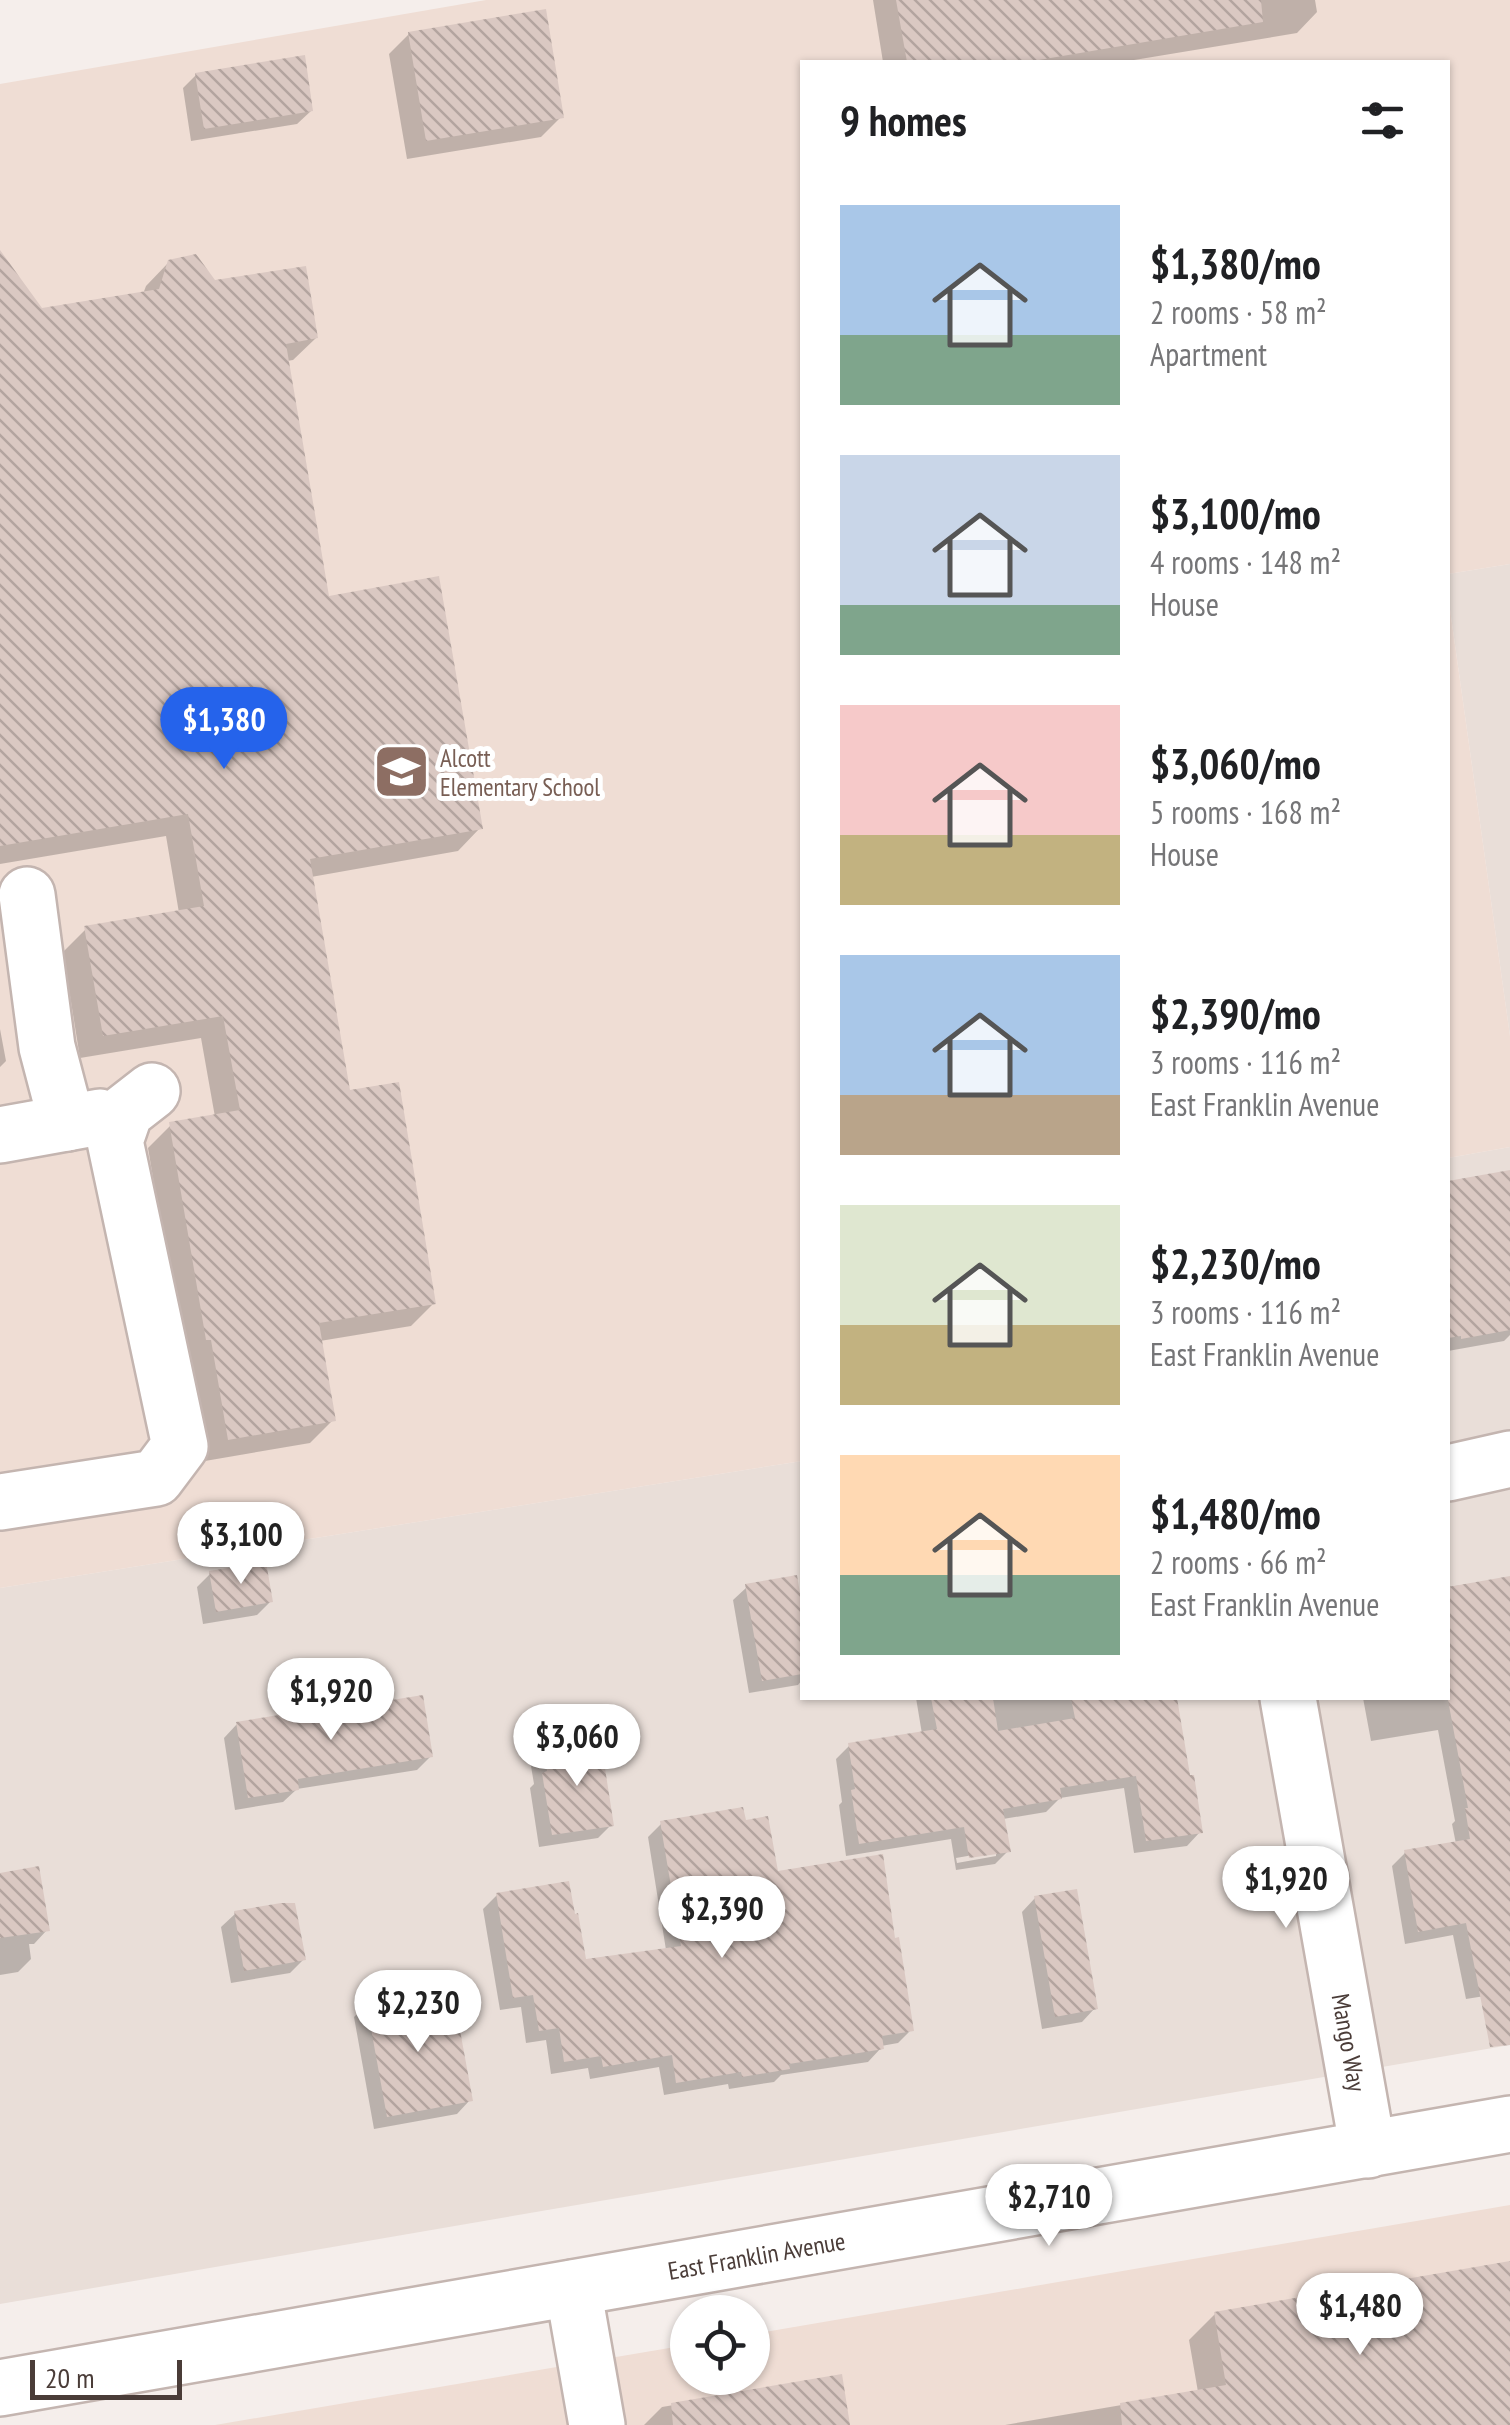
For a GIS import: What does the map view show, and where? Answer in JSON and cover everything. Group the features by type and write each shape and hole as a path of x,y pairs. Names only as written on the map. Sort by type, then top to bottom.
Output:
{"street":[{"path":"27,895 47,1048 67,1123"},
{"path":"0,1135 67,1123 138,1102 115,1141 180,1446 156,1478 0,1502"},
{"path":"1450,1473 1510,1459"},
{"name":"Mango Way","path":"1288,1700 1368,2150"},
{"name":"East Franklin Avenue","path":"0,2388 1510,2124"},
{"path":"572,2288 597,2425"}],"shaded area":[{"name":"Alcott Elementary School","path":"486,0 1510,0 1510,564 1450,574 1450,60 800,60 800,1461 0,1588 0,84"},
{"path":"1510,564 1510,1036 1450,609 1450,574"},
{"path":"1450,609 1510,1036 1510,1147 1450,1158"},
{"path":"1510,1147 1510,2045 0,2304 0,1588 800,1461 800,1700 1450,1700 1450,1158"},
{"path":"1510,2205 1510,2425 215,2425 670,2348 670,2395 770,2395 770,2331"}],"building":[{"path":"896,0 1261,0 1263,22 1039,60 907,60"},
{"path":"546,9 564,118 426,141 408,32"},
{"path":"305,55 313,111 204,129 195,73"},
{"path":"0,250 42,308 159,289 168,260 196,254 215,280 306,266 318,338 286,344 329,596 439,576 483,829 310,859 350,1090 399,1082 436,1304 319,1323 336,1421 228,1440 211,1340 206,1340 169,1122 240,1110 223,1016 103,1036 84,926 204,906 188,814 0,846"},
{"path":"1510,1170 1510,1330 1450,1338 1450,1181"},
{"path":"266,1562 273,1602 216,1612 209,1571"},
{"path":"797,1575 800,1674 762,1681 745,1584"},
{"path":"1510,1576 1510,2045 1490,2047 1466,1923 1418,1932 1404,1850 1470,1839 1448,1700 1450,1587"},
{"path":"423,1695 433,1757 298,1779 299,1790 248,1798 236,1722"},
{"path":"931,1700 993,1700 998,1731 1075,1718 1071,1700 1177,1700 1203,1833 1146,1841 1136,1776 1060,1788 1062,1799 1003,1809 1011,1852 969,1858 964,1827 859,1844 848,1743 937,1729"},
{"path":"597,1741 614,1826 552,1835 542,1773 547,1771 543,1750"},
{"path":"743,1807 746,1820 768,1816 778,1871 883,1854 914,2031 882,2036 884,2049 789,2064 790,2069 742,2077 741,2072 676,2083 672,2055 603,2067 601,2056 564,2062 559,2028 539,2031 533,1995 513,1998 496,1893 569,1881 586,1959 681,1946 660,1821"},
{"path":"39,1866 50,1931 0,1938 0,1873"},
{"path":"1077,1889 1098,2009 1055,2017 1034,1896"},
{"path":"295,1903 306,1960 244,1971 234,1911"},
{"path":"428,1989 434,2018 457,2014 473,2101 387,2117 366,2001"},
{"path":"1510,2261 1510,2425 1122,2425 1120,2403 1226,2385 1214,2312"},
{"path":"842,2374 850,2425 673,2425 671,2403 718,2395 770,2395 770,2386"}],"place":[{"name":"Alcott Elementary School","path":"401,772"}]}
